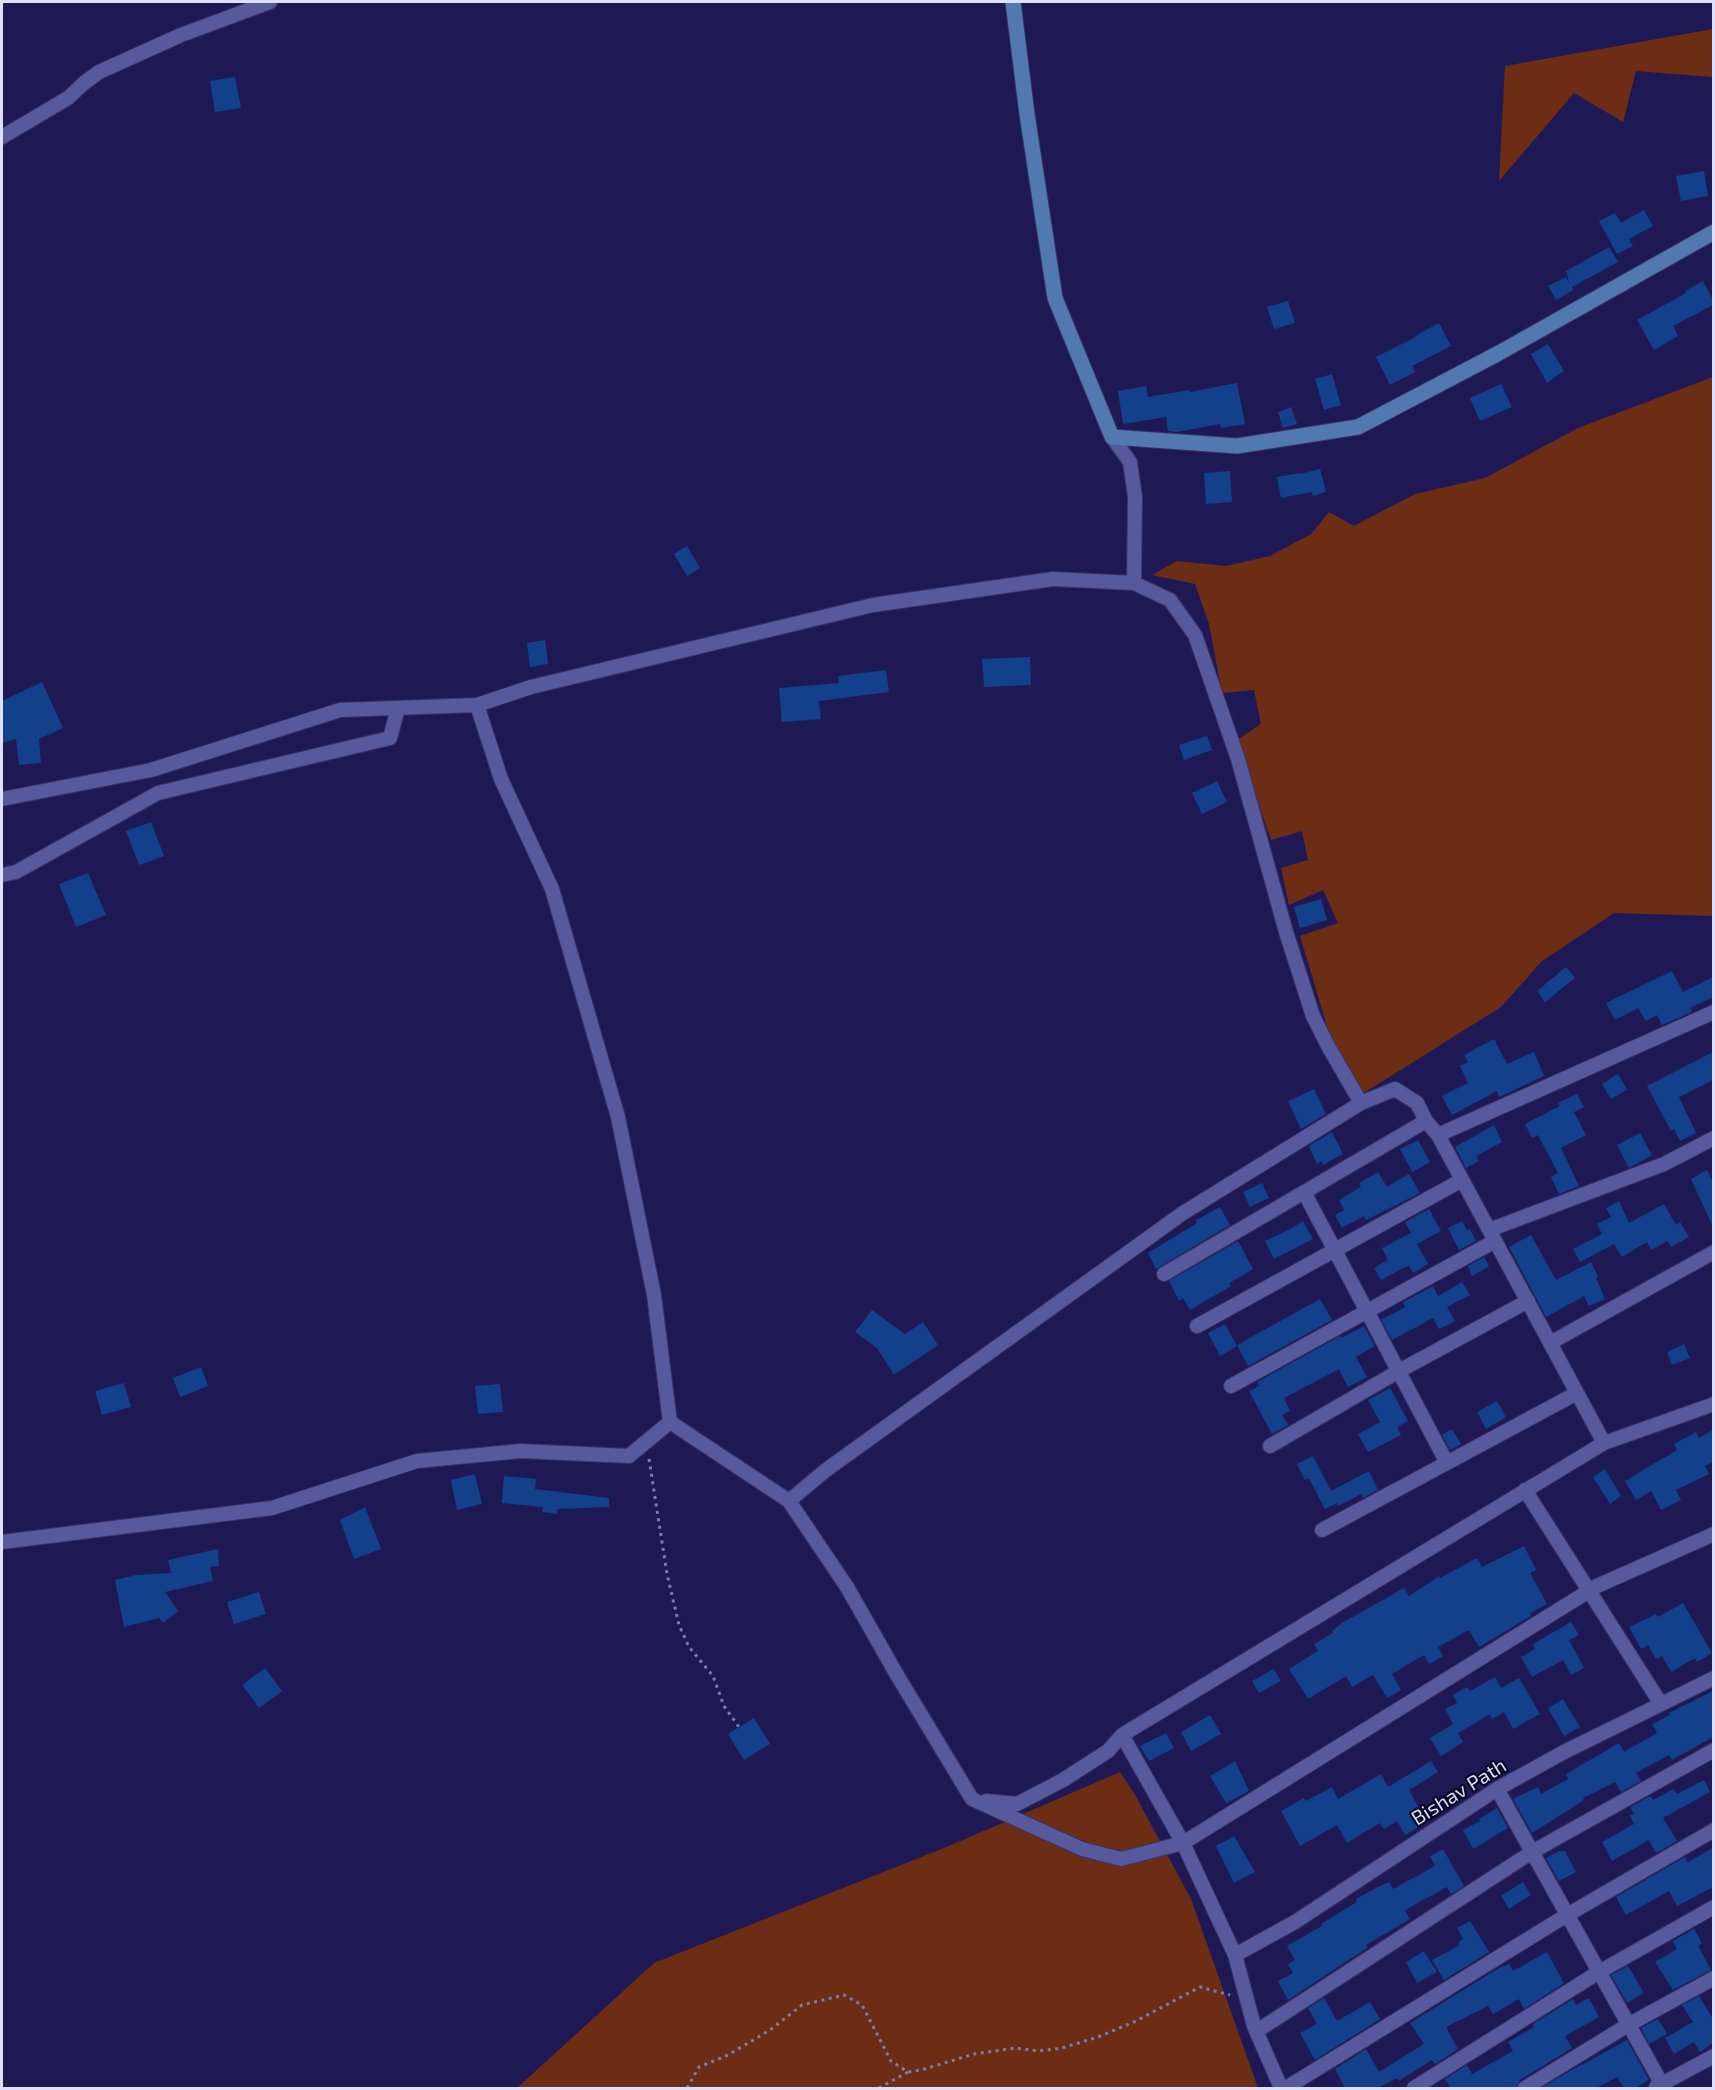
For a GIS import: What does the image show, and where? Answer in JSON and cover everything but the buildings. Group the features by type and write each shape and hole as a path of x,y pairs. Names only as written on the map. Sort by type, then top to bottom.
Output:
{"street":[{"path":"2,137 68,98 84,82 99,72 181,35 270,2"},
{"path":"1012,2 1055,298 1112,437 1130,462 1135,497 1134,583"},
{"path":"1112,437 1236,446 1358,428 1499,353 1713,232"},
{"path":"2,798 151,770 340,710 477,705 531,687 873,605 1053,579 1134,583 1170,600 1195,635 1238,759 1286,932 1313,1016 1328,1047 1362,1103"},
{"path":"477,705 501,779 552,889 618,1117 654,1295 670,1422 789,1501 847,1587 897,1676 972,1799 1082,1849 1121,1859 1183,1843 1589,1591 1713,1534"},
{"path":"2,875 16,872 158,793 390,738 398,708"},
{"path":"1438,1135 1713,1012"},
{"path":"789,1501 826,1470 1183,1213 1362,1103 1395,1089 1417,1103 1426,1121 1438,1135 1604,1443"},
{"path":"1164,1274 1426,1121"},
{"path":"1231,1386 1367,1311 1492,1235 1664,1164 1713,1138"},
{"path":"1197,1326 1462,1180"},
{"path":"1305,1192 1447,1463"},
{"path":"1550,1343 1713,1252"},
{"path":"1270,1446 1399,1371 1528,1301"},
{"path":"1322,1530 1577,1392"},
{"path":"972,1799 1017,1804 1063,1780 1108,1751 1122,1735 1604,1443 1713,1404"},
{"path":"2,1542 273,1508 417,1461 521,1451 629,1456 670,1422"},
{"path":"1525,1490 1661,1704"},
{"name":"Bishav Path","path":"1234,1954 1295,1922 1497,1789 1564,1752 1713,1678"},
{"path":"1122,1735 1183,1843 1234,1954 1257,2031 1281,2088"},
{"path":"1257,2031 1532,1852 1713,1750"},
{"path":"1497,1789 1628,2025 1659,2087 1713,2055"},
{"path":"1286,2088 1567,1915 1713,1830"},
{"path":"1414,2088 1599,1972 1713,1907"},
{"path":"1525,2088 1628,2025 1713,1978"}],"path":[{"path":"645,1443 667,1574 679,1625 689,1647 713,1676 724,1706 739,1727"},
{"path":"879,2088 908,2072 974,2054 1015,2048 1038,2051 1062,2048 1098,2037 1136,2021 1200,1987 1236,1996"},
{"path":"687,2088 699,2067 728,2055 770,2030 802,2005 844,1995 862,2005 891,2061 908,2072"}],"shaded area":[{"path":"1713,29 1713,77 1636,71 1623,122 1574,93 1499,181 1505,66"},
{"path":"1713,377 1713,916 1614,913 1542,961 1501,1007 1359,1096 1332,1043 1300,936 1338,923 1323,890 1289,905 1281,868 1308,860 1302,831 1271,840 1237,740 1261,724 1254,690 1222,693 1209,624 1195,584 1152,575 1177,561 1226,566 1270,556 1311,534 1329,512 1354,526 1415,494 1485,478 1578,428"},
{"path":"1120,1772 1134,1793 1191,1899 1258,2088 517,2088 654,1963 949,1846"}]}
